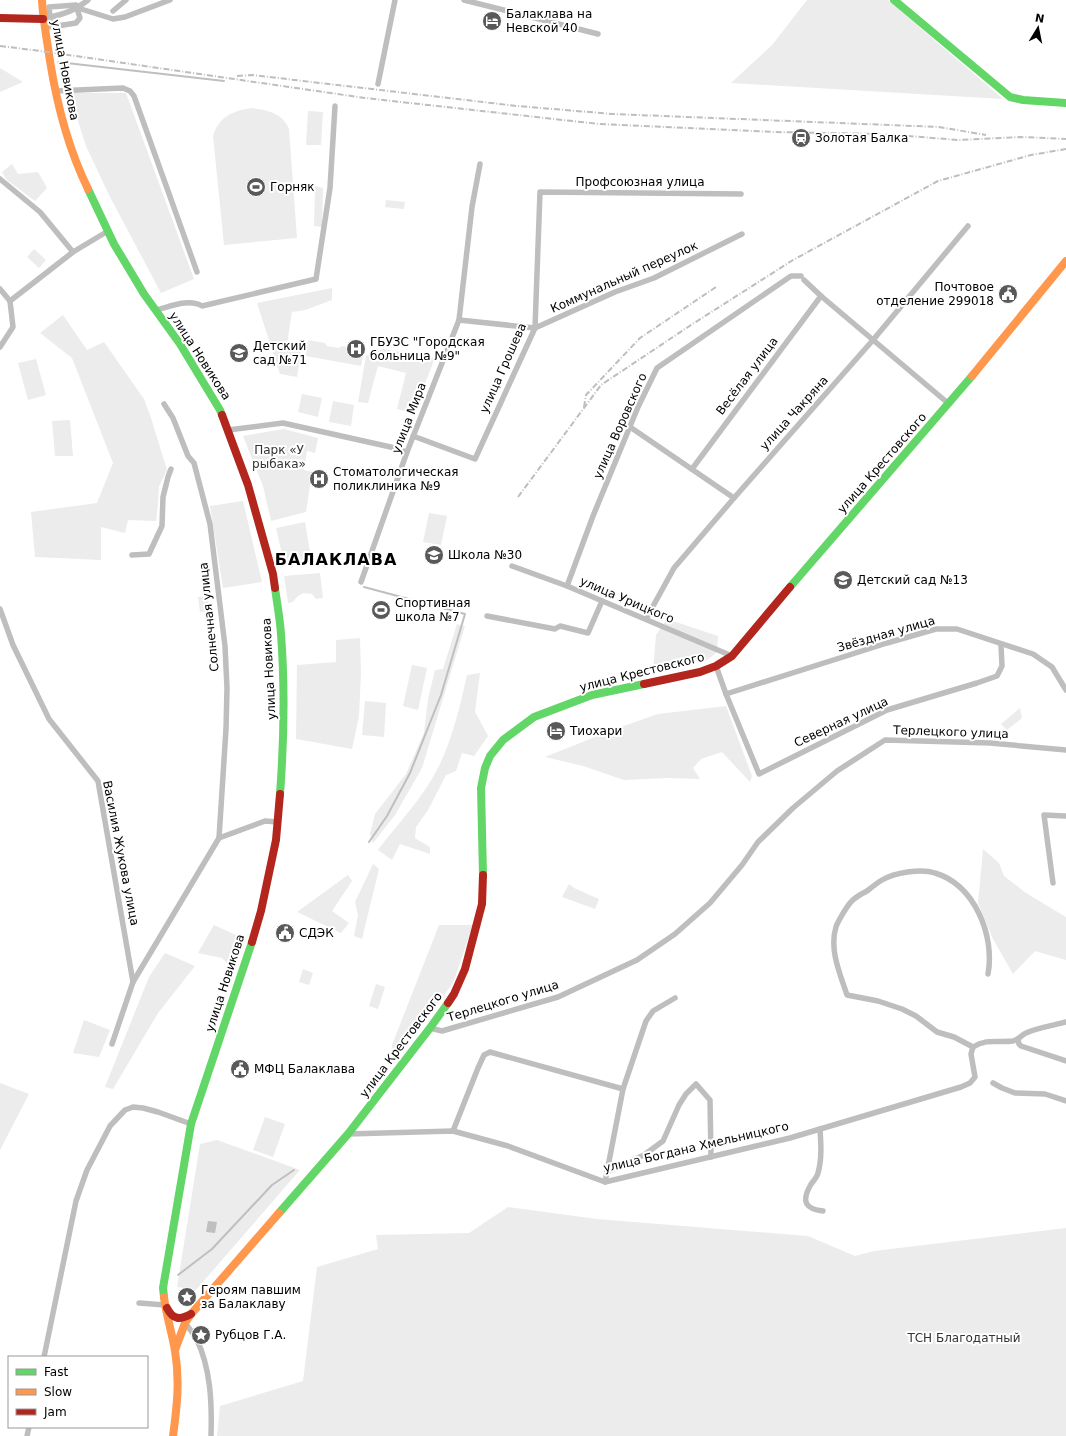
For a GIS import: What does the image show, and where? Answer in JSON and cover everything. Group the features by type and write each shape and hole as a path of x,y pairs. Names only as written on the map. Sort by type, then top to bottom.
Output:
{"main road":[{"name":"улица Новикова","path":"42,0 46,18 55,91 62,122 77,167 108,232 140,288 180,344 220,410 248,485 272,574 281,633 284,696 283,758 276,840 261,911 191,1124 163,1288 165,1305 175,1350 178,1377 179,1392 173,1436"},
{"path":"894,0 997,88 1010,97 1023,100 1066,103"},
{"path":"0,18 46,18"},
{"name":"улица Крестовского","path":"175,1350 185,1323 192,1313 348,1134 430,1028 454,994 465,968 482,904 484,864 481,788 485,768 494,751 503,740 534,717 592,695 700,672 716,666 732,656 949,404 1066,261"},
{"path":"165,1305 170,1314 176,1318 184,1318 192,1313"}],"street":[{"path":"46,18 66,14 77,9 88,0"},
{"path":"113,11 126,0"},
{"path":"77,9 113,19 125,17 170,0"},
{"path":"378,84 396,0"},
{"path":"464,0 598,34"},
{"path":"76,5 77,9 80,18 76,23 51,27 46,18 49,7 76,5"},
{"path":"55,91 123,88 130,91 134,96 197,272"},
{"path":"156,310 182,304 196,303 202,306 316,279 330,188 335,106"},
{"name":"улица Мира","path":"361,582 407,452 459,320 472,207 480,164"},
{"path":"0,179 40,212 73,252"},
{"name":"Профсоюзная улица","path":"540,192 741,194"},
{"name":"улица Грошева","path":"413,436 474,459 535,328 540,192"},
{"name":"улица Чакряна","path":"646,619 674,568 873,340 968,226"},
{"path":"10,301 73,252 108,232"},
{"name":"Коммунальный переулок","path":"535,328 615,292 654,278 742,234"},
{"name":"улица Воровского","path":"567,586 593,516 638,407 657,368 791,276 802,278 821,296"},
{"path":"0,289 10,301 13,327 0,346"},
{"path":"821,296 949,404"},
{"name":"Весёлая улица","path":"692,468 821,296"},
{"path":"459,320 535,328"},
{"name":"Солнечная улица","path":"164,404 173,418 188,456 194,463 210,524 225,646 227,688 219,838"},
{"path":"228,430 283,423 407,452"},
{"path":"630,427 734,498"},
{"path":"132,555 149,554 162,526 163,497 171,469"},
{"name":"улица Урицкого","path":"512,566 567,586 732,656"},
{"path":"487,616 555,629 560,626 588,633 602,601"},
{"name":"Василия Жукова улица","path":"0,609 13,645 49,719 98,781 133,982"},
{"name":"Звёздная улица","path":"726,694 936,629 957,630 1033,654 1052,667 1066,690"},
{"name":"Северная улица","path":"726,694 759,774 887,710 997,676 1002,666 1001,645"},
{"path":"716,666 726,694"},
{"name":"Терлецкого улица","path":"430,1028 442,1031 558,997 637,960 675,934 710,903 742,865 758,842 793,808 798,806 837,771 884,740 990,743 1066,750"},
{"path":"1052,883 1044,814 1066,816"},
{"path":"112,1044 133,982 219,838 265,821 278,822"},
{"path":"988,974 990,961 988,940 980,916 971,901 956,883 934,872 918,871 900,873 883,880 850,903 836,927 834,941 836,961 847,995 878,1001 902,1009 916,1016 937,1032 954,1037 973,1047 980,1043 1018,1040 1026,1033 1066,1022"},
{"path":"605,1182 624,1089 646,1021 653,1011 675,998"},
{"path":"1018,1040 1021,1046 1066,1061"},
{"name":"улица Богдана Хмельницкого","path":"348,1134 453,1131 508,1146 605,1182 820,1130 961,1087 970,1083 975,1077 971,1054 973,1047"},
{"path":"453,1131 484,1055 490,1052 624,1089"},
{"path":"993,1083 1015,1093 1045,1094 1066,1101"},
{"path":"607,1172 644,1155 662,1141 679,1105 686,1094 696,1084 710,1100 711,1157"},
{"path":"44,1356 76,1201 87,1170 110,1126 125,1110 133,1107 158,1112 191,1124"},
{"path":"820,1130 821,1149 818,1174 809,1187 805,1198 807,1204 812,1210 822,1211"},
{"path":"139,1303 165,1305"},
{"path":"185,1323 196,1337 204,1363 210,1397 211,1436"}],"green space":[{"path":"807,0 888,0 1003,99 731,83 772,45"},
{"path":"0,68 23,82 0,92"},
{"path":"69,93 126,93 194,279 161,293 109,195 86,146"},
{"name":"Горняк","path":"253,108 265,110 279,116 289,129 297,238 224,245 213,136 215,129 223,119 233,113"},
{"path":"308,111 323,112 321,145 306,145"},
{"path":"12,164 18,174 38,172 47,188 35,201 7,180 2,172"},
{"path":"315,186 323,188 322,227 314,226"},
{"path":"386,200 405,202 404,209 385,207"},
{"path":"34,249 46,260 39,268 27,257"},
{"path":"332,288 332,300 305,310 292,312 287,344 301,351 297,377 280,374 257,303"},
{"path":"63,315 87,350 104,342 144,399 167,470 159,486 156,521 128,520 125,533 101,527 101,560 35,557 31,512 97,503 113,463 72,358 40,333"},
{"path":"308,340 325,343 327,346 339,348 342,346 364,350 361,366 306,356"},
{"path":"383,349 435,358 413,413 397,409 406,373 378,366 368,403 358,402 366,356"},
{"path":"36,359 46,395 28,400 18,363"},
{"path":"302,394 322,398 318,417 298,412"},
{"path":"333,401 354,405 351,426 329,422"},
{"path":"70,420 73,456 55,456 52,421"},
{"name":"Парк «У рыбака»","path":"284,429 318,438 315,453 307,451 304,470 312,472 306,512 271,521 263,486 243,436"},
{"path":"243,501 262,582 223,588 210,506"},
{"path":"429,513 447,516 441,545 423,542"},
{"path":"305,522 311,558 284,563 276,528"},
{"path":"320,573 323,598 316,599 312,594 306,593 299,595 293,602 288,603 284,576"},
{"path":"207,596 209,611 200,612 198,597"},
{"path":"667,619 718,636 717,652 707,660 653,670 656,635"},
{"path":"457,624 465,626 422,768 395,815 373,843 370,834 375,814 406,774 424,733 428,699 435,670 443,669"},
{"path":"360,638 361,673 359,716 352,749 296,739 297,665 336,662 336,640"},
{"path":"412,665 427,668 418,710 403,706"},
{"path":"480,673 475,712 488,736 474,756 462,753 456,771 446,775 428,810 416,827 415,838 430,847 430,854 400,844 392,860 378,850 419,799 433,777 444,755 452,733 467,675"},
{"path":"365,701 386,703 384,737 362,735"},
{"path":"726,706 752,776 750,782 722,752 701,759 693,768 700,779 667,778 624,780 583,766 545,757 615,729 658,714"},
{"path":"1020,708 1022,718 1007,730 1001,724"},
{"path":"983,849 999,863 1004,876 1026,893 1066,917 1066,960 1035,951 1013,974 993,939 978,903"},
{"path":"373,864 379,869 362,939 354,936 358,915 355,902"},
{"path":"348,875 352,881 332,911 349,923 341,933 297,912"},
{"path":"569,884 574,888 599,899 595,909 562,897"},
{"path":"214,925 245,939 234,970 222,958 198,953"},
{"path":"439,925 473,925 453,983 393,1062 392,1045"},
{"path":"165,953 195,966 158,1013 113,1089 105,1087 149,977"},
{"path":"303,969 313,973 309,985 299,982"},
{"path":"376,984 385,987 378,1009 369,1006"},
{"path":"84,1020 110,1030 99,1057 73,1053"},
{"path":"0,1083 29,1094 0,1150"},
{"path":"265,1117 285,1124 273,1157 253,1150"},
{"path":"217,1140 300,1170 196,1290 177,1287 200,1144"},
{"name":"ТСН Благодатный","path":"508,1207 597,1219 808,1236 855,1256 874,1251 1066,1228 1066,1436 217,1436 220,1406 303,1381 317,1267 378,1249 376,1235 469,1233"}],"shaded area":[{"path":"208,1221 217,1222 215,1233 206,1232"}],"waterway":[{"path":"58,62 224,81"},
{"path":"364,587 465,614 441,695 410,773 387,816 369,842"},
{"path":"178,1275 212,1249 272,1185 294,1170"}],"railway":[{"path":"0,46 365,98 599,124 774,132 882,134 959,140 1020,137 1066,139"},
{"path":"237,76 252,75 517,106 613,114 939,127 986,135"},
{"path":"518,497 601,385 793,260 938,181 1031,155 1066,149"},
{"path":"584,407 586,395 640,338 716,287"}],"traffic: fast":[{"path":"894,0 1010,97 1023,100 1066,103"},
{"path":"88,189 114,244 144,294 180,344 222,415"},
{"path":"790,587 972,376"},
{"path":"275,588 281,628 283,674 283,734 280,794"},
{"path":"483,875 481,788 485,768 490,756 503,740 534,717 592,695 644,684"},
{"path":"164,1297 163,1288 191,1124 252,942"},
{"path":"279,1213 348,1134 448,1003"}],"traffic: slow":[{"path":"42,0 44,23 56,94 69,142 88,189"},
{"path":"972,376 1066,261"},
{"path":"175,1350 185,1323 192,1313 279,1213"},
{"path":"164,1297 177,1362 177,1404 173,1436"}],"traffic: jam":[{"path":"0,18 43,19"},
{"path":"222,415 248,485 273,574 275,588"},
{"path":"644,684 700,672 716,666 732,656 790,587"},
{"path":"252,942 261,911 276,840 280,794"},
{"path":"448,1003 454,994 465,969 482,904 483,875"},
{"path":"167,1308 169,1312 177,1318 191,1314"}],"place":[{"name":"Балаклава на Невской 40","path":"492,21"},
{"name":"Золотая Балка","path":"801,138"},
{"name":"Горняк","path":"256,187"},
{"name":"Почтовое отделение 299018","path":"1008,294"},
{"name":"ГБУЗС \"Городская больница №9\"","path":"356,349"},
{"name":"Детский сад №71","path":"239,353"},
{"name":"Стоматологическая поликлиника №9","path":"319,479"},
{"name":"Школа №30","path":"434,555"},
{"name":"Детский сад №13","path":"843,580"},
{"name":"Спортивная школа №7","path":"381,610"},
{"name":"Тиохари","path":"556,731"},
{"name":"СДЭК","path":"285,933"},
{"name":"МФЦ Балаклава","path":"240,1069"},
{"name":"Героям павшим за Балаклаву","path":"187,1297"},
{"name":"Рубцов Г.А.","path":"201,1335"}],"district":[{"name":"БАЛАКЛАВА","path":"336,559"}]}
